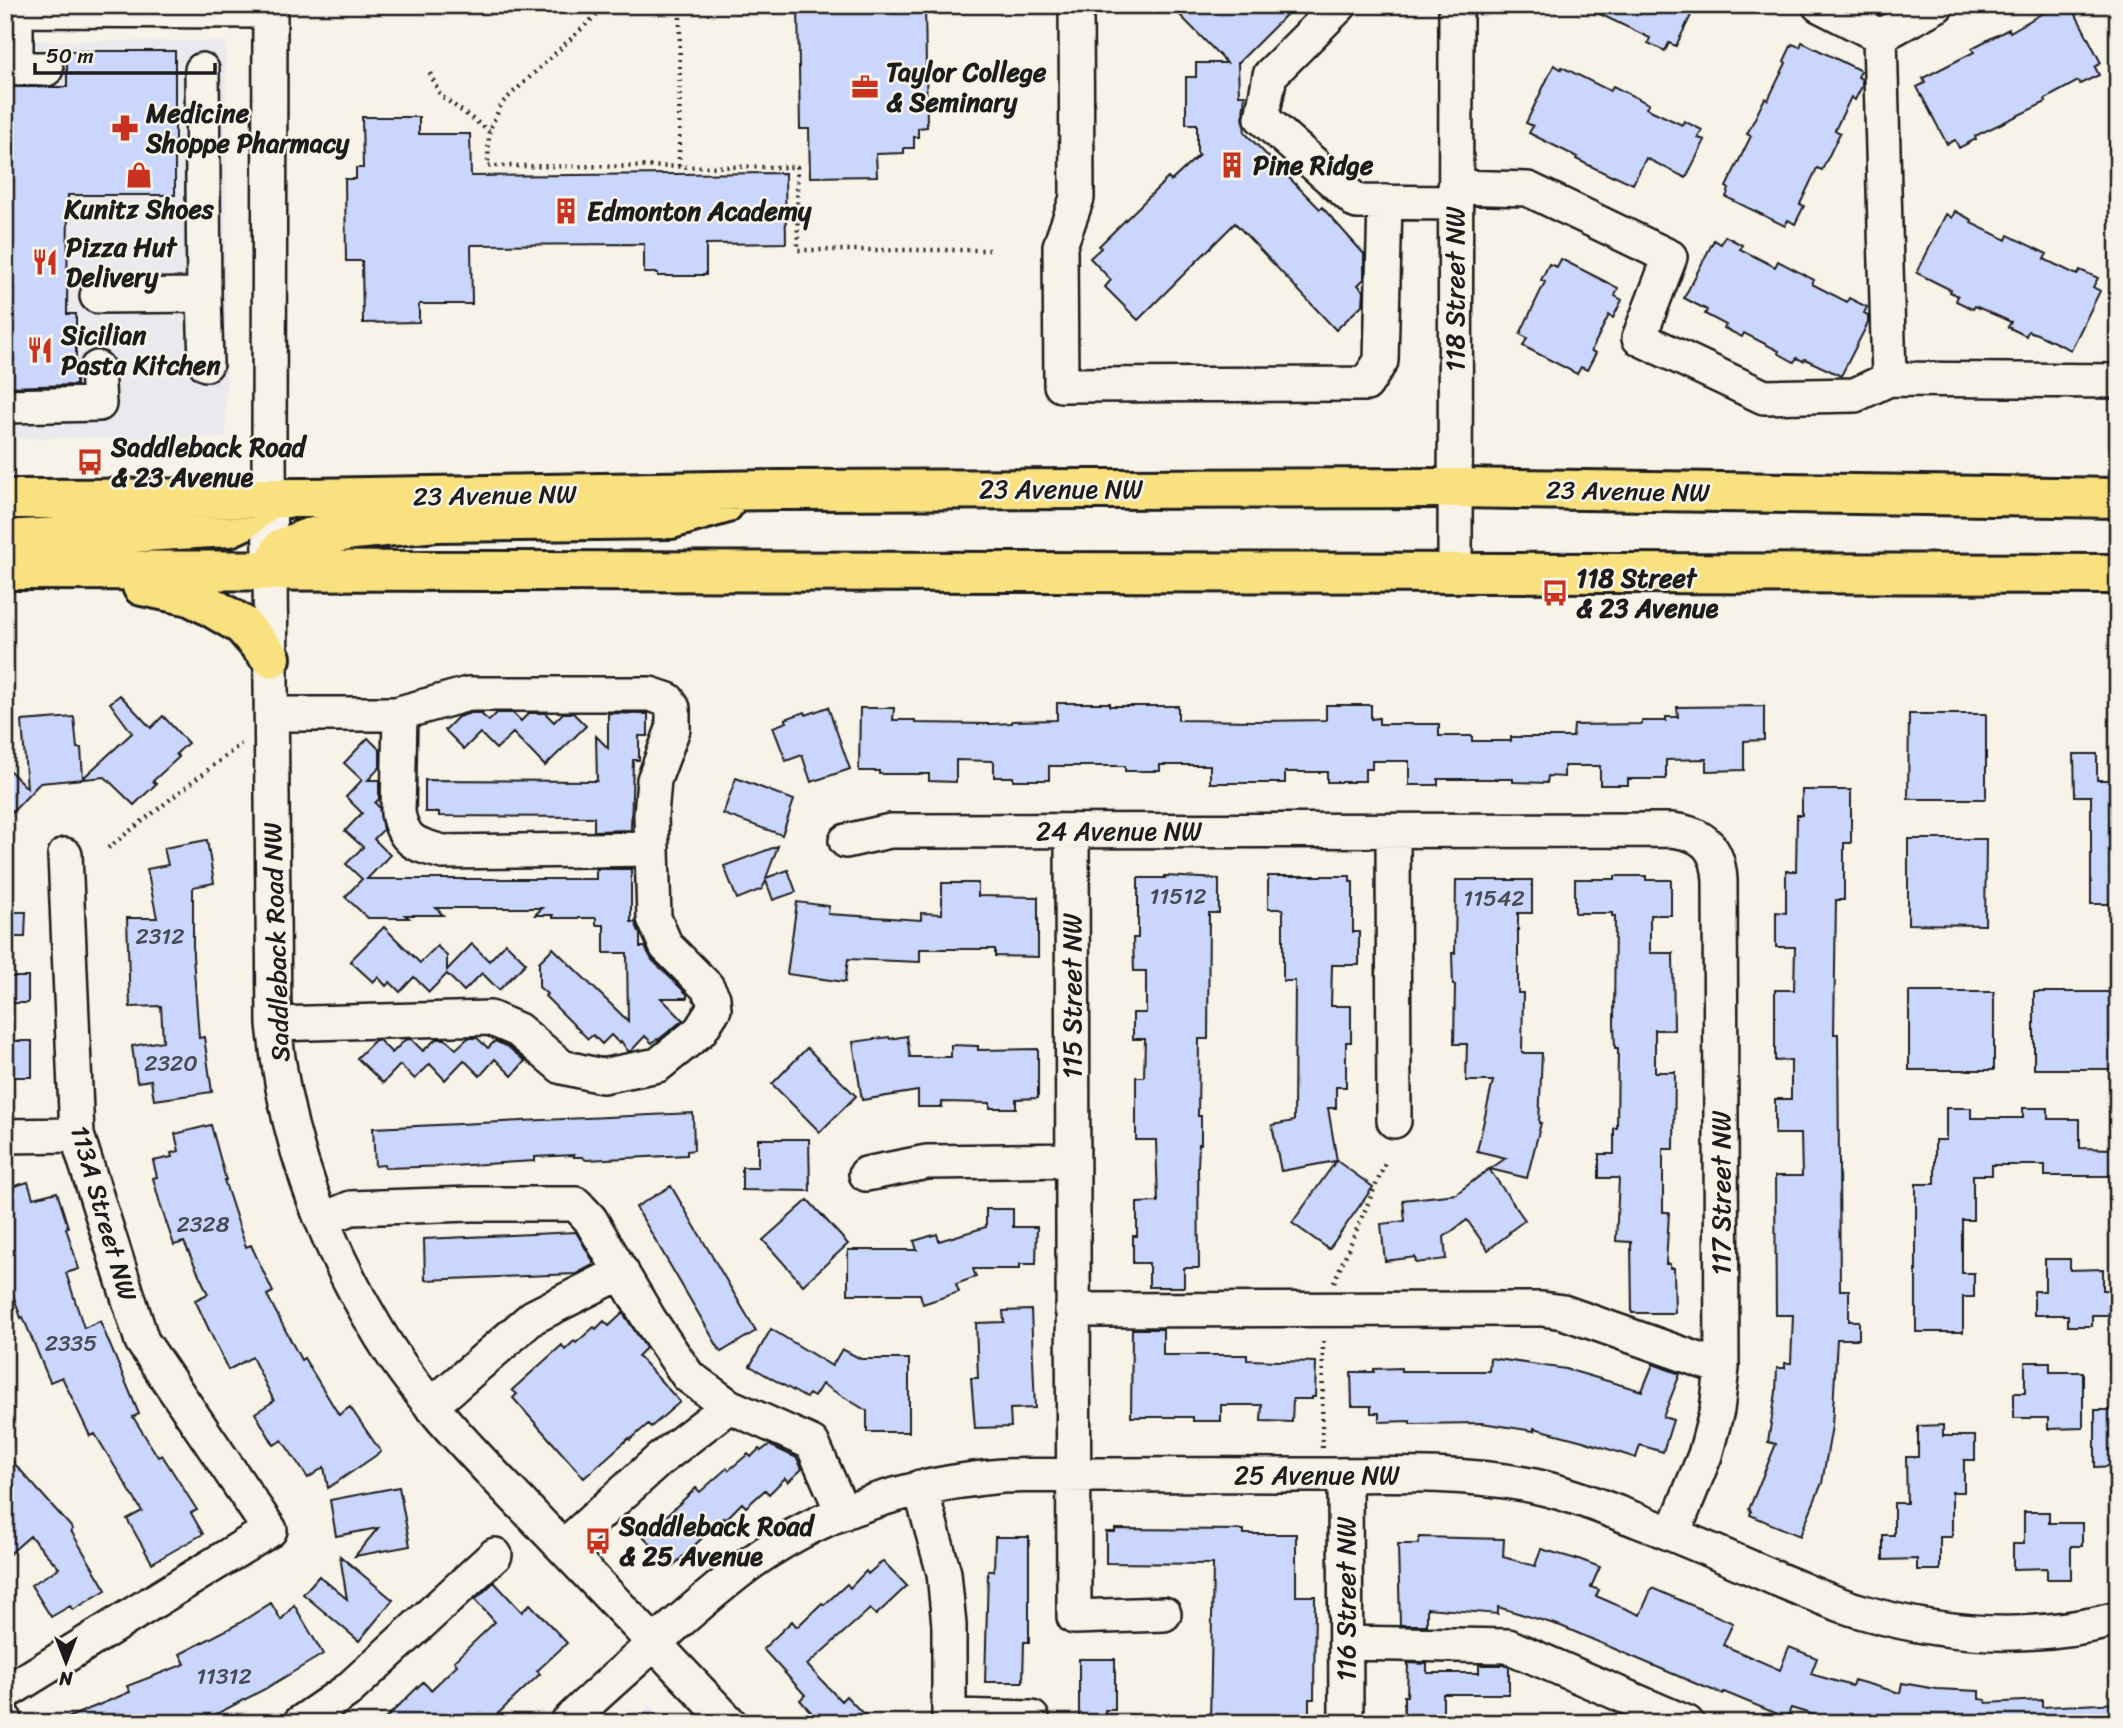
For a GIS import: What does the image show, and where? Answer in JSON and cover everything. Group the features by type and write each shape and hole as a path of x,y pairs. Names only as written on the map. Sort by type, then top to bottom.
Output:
{"main road":[{"name":"23 Avenue NW","path":"5,499 270,498 777,489 1454,488 2118,498"},
{"path":"271,571 282,548 308,538 353,530 436,522 671,519 777,489"},
{"path":"5,540 229,527 242,521 270,498"},
{"path":"5,570 2118,574"},
{"path":"72,571 190,596 242,625 271,658"},
{"path":"1922,574 2118,588"}],"street":[{"path":"1076,5 1077,198 1060,246 1061,386 1366,384 1381,361 1385,202"},
{"path":"1340,5 1270,75 1262,118 1357,202 1528,190 1670,257 1640,338 1764,397 1855,395 1889,379 2118,381"},
{"name":"118 Street NW","path":"1455,572 1456,5"},
{"path":"1819,5 1880,36"},
{"path":"1880,36 1937,5"},
{"path":"46,69 16,68 10,10 270,8"},
{"name":"Saddleback Road NW","path":"270,8 274,1024 278,1065 296,1145 322,1220 344,1268 377,1330 431,1406 460,1440 730,1723"},
{"path":"1880,36 1889,379"},
{"path":"202,70 206,364"},
{"path":"97,296 204,295"},
{"path":"5,407 99,404 97,368"},
{"path":"272,714 400,713 468,694 650,694 668,700 673,708 673,729 654,780 651,815 654,918 666,946 707,987 713,998 714,1009 701,1031 659,1065 602,1076 562,1068 518,1030 490,1018 274,1024"},
{"path":"400,713 398,813 401,826 416,845 443,852 652,849"},
{"name":"24 Avenue NW","path":"846,841 890,831 1671,830 1686,831 1710,846"},
{"name":"115 Street NW","path":"1072,831 1074,1617 1164,1614"},
{"path":"1393,831 1394,1121"},
{"name":"117 Street NW","path":"1673,1534 1705,1455 1717,1410 1722,1368 1720,880 1719,865 1710,846"},
{"name":"113A Street NW","path":"5,1693 270,1530 142,1341 77,1135 65,855"},
{"path":"5,1136 77,1135"},
{"path":"866,1174 927,1162 1072,1160"},
{"path":"322,1220 351,1208 471,1204 576,1205 590,1219 649,1318 688,1376 729,1406 812,1443 843,1513"},
{"path":"431,1406 533,1317 622,1272"},
{"path":"1072,1310 1542,1309 1563,1312 1722,1368"},
{"path":"563,1547 659,1460 729,1406"},
{"name":"116 Street NW","path":"1345,1475 1346,1723"},
{"name":"25 Avenue NW","path":"566,1723 707,1597 755,1560 793,1537 843,1513 920,1487 1002,1476 1451,1476 1526,1484 1582,1500 1673,1534 1830,1601 1904,1623 1954,1631 1998,1634 2073,1628 2118,1619"},
{"path":"920,1487 944,1573 949,1625 949,1719 1032,1718"},
{"path":"300,1723 348,1690 495,1556"},
{"path":"1346,1643 1508,1646 1687,1723"}],"path":[{"path":"607,5 502,103 489,131 488,166 797,167 798,250 989,250"},
{"path":"679,166 680,5"},
{"path":"430,73 440,96 489,131"},
{"path":"108,848 241,744"}],"shaded area":[{"path":"5,41 226,41 226,438 5,438"},
{"path":"650,1705 667,1723 631,1723"}],"building":[{"name":"Taylor College & Seminary","path":"798,5 925,5 927,127 918,128 918,137 914,137 914,148 904,148 904,153 876,154 877,176 810,177 809,129 800,129"},
{"name":"Pine Ridge","path":"1170,5 1296,5 1238,63 1239,95 1245,95 1245,133 1320,209 1322,207 1364,254 1364,279 1358,285 1364,291 1363,304 1336,330 1235,223 1138,320 1105,287 1111,280 1090,258 1168,178 1171,181 1199,155 1197,124 1186,124 1186,77 1196,77 1196,63 1227,63"},
{"path":"1581,5 1696,5 1676,46 1669,43 1665,51 1648,43 1650,38"},
{"path":"2057,5 2071,5 2101,63 2095,67 2099,75 2080,84 2078,81 2045,99 2046,102 1975,136 1976,139 1959,148 1955,140 1947,144 1917,87 1925,83 1923,78 1974,52 1972,48 2009,29 2010,32"},
{"path":"1802,42 1861,71 1858,77 1862,79 1862,86 1855,100 1851,97 1835,130 1840,133 1822,170 1817,168 1800,204 1804,206 1795,224 1788,220 1785,226 1726,197 1729,189 1726,187 1751,136 1747,134 1765,98 1768,100 1792,44 1800,47"},
{"path":"67,51 175,51 175,195 68,195 67,314 76,314 76,385 5,387 5,87 67,87"},
{"path":"1554,65 1610,91 1613,86 1649,104 1646,108 1682,125 1684,121 1702,130 1698,138 1705,140 1686,178 1646,158 1633,184 1576,159 1577,157 1529,133 1533,126 1526,123"},
{"name":"Edmonton Academy","path":"362,117 419,117 419,134 470,134 471,176 785,173 786,243 706,244 706,275 695,276 658,276 658,273 644,273 644,244 471,245 472,304 419,304 419,322 363,323 362,261 346,261 345,179 356,179 356,168 363,168"},
{"path":"1955,211 1972,220 1971,223 2006,240 2008,235 2047,254 2044,259 2077,275 2080,270 2098,278 2093,287 2100,291 2071,350 2028,331 2026,336 2008,327 2011,322 1975,306 1973,309 1956,301 1958,296 1950,292 1951,290 1917,273 1946,214 1952,218"},
{"path":"1725,236 1742,245 1740,249 1775,267 1778,261 1814,280 1812,284 1847,302 1849,298 1867,307 1864,313 1868,315 1868,323 1841,376 1805,359 1803,361 1797,358 1794,362 1744,333 1742,337 1705,314 1707,310 1684,298 1714,240 1721,244"},
{"path":"1561,259 1618,288 1615,296 1622,300 1613,318 1609,315 1591,351 1596,353 1587,370 1581,367 1577,374 1523,346 1527,338 1520,334 1545,282 1541,280 1549,264 1557,267"},
{"path":"120,695 151,728 163,716 188,743 176,754 179,757 153,781 156,784 134,805 105,777 40,783 5,820 5,766 27,788 22,721 74,717 77,748 81,748 83,778 132,733 110,703"},
{"path":"1057,703 1178,706 1178,720 1256,721 1326,720 1326,705 1371,705 1371,719 1379,718 1379,724 1439,724 1439,736 1472,736 1472,741 1511,741 1511,737 1573,737 1574,725 1666,721 1666,717 1678,717 1677,707 1764,706 1764,740 1744,741 1744,770 1706,771 1706,759 1666,760 1666,779 1628,779 1628,785 1600,785 1600,766 1564,766 1564,777 1548,776 1547,783 1513,782 1513,779 1438,779 1438,785 1409,785 1409,761 1372,761 1372,769 1365,769 1365,781 1353,782 1327,782 1327,772 1285,772 1285,783 1210,783 1210,765 1160,765 1160,771 1125,771 1125,766 1049,766 1049,780 1013,780 1013,777 994,777 992,761 956,760 956,782 929,781 929,774 879,774 879,771 859,771 860,708 894,708 893,720 915,720 915,723 991,724 1057,720"},
{"path":"828,707 850,769 811,782 802,755 786,761 773,727 787,722 785,719"},
{"path":"480,713 489,721 497,713 513,713 521,721 529,713 545,713 554,722 563,713 573,713 586,726 545,766 513,733 496,749 480,733 464,749 445,730 458,717"},
{"path":"608,713 648,714 648,736 639,736 639,760 633,760 631,830 594,831 594,817 439,816 439,812 425,812 425,780 597,781 596,736 608,748"},
{"path":"1909,714 1986,714 1986,799 1908,799"},
{"path":"368,738 380,750 380,767 368,780 379,780 379,799 375,803 379,807 383,830 374,839 390,855 367,879 596,879 596,869 631,869 631,922 635,922 640,934 640,947 645,947 652,960 687,994 687,998 661,998 683,1020 658,1040 652,1043 645,1036 628,1051 621,1041 619,1043 611,1035 602,1044 593,1035 588,1039 545,996 547,994 539,987 539,962 553,948 628,1021 627,953 604,953 604,925 596,925 596,918 553,918 553,915 535,915 542,908 436,908 443,915 368,918 345,897 362,879 346,864 363,847 345,831 362,813 346,797 362,780 344,763"},
{"path":"2074,754 2097,754 2097,780 2118,780 2118,904 2091,904 2091,796 2075,796"},
{"path":"736,778 794,800 782,835 723,814"},
{"path":"1802,790 1851,790 1851,843 1844,843 1844,900 1836,900 1834,1034 1838,1034 1840,1290 1849,1290 1849,1321 1859,1321 1859,1339 1837,1339 1832,1426 1822,1483 1800,1536 1750,1515 1749,1509 1776,1444 1768,1442 1777,1368 1785,1368 1785,1363 1791,1363 1793,1315 1776,1315 1775,1176 1802,1176 1801,1134 1775,1134 1775,1099 1791,1099 1791,1060 1775,1061 1775,990 1794,990 1795,947 1776,947 1776,912 1786,913 1786,871 1796,871 1797,815 1802,815"},
{"path":"1908,839 1986,839 1985,925 1908,924"},
{"path":"207,840 214,883 193,887 193,956 199,1038 204,1037 212,1092 154,1100 151,1080 137,1082 132,1046 163,1041 161,1006 130,1007 127,918 157,918 147,869 168,865 164,848"},
{"path":"778,846 766,878 788,870 796,892 773,900 766,881 762,889 737,899 724,866"},
{"path":"1165,876 1219,879 1219,913 1209,913 1208,1039 1199,1039 1199,1268 1184,1268 1184,1287 1149,1287 1149,1263 1133,1263 1133,1236 1137,1236 1137,1203 1158,1202 1156,1140 1136,1140 1136,1077 1144,1077 1145,1039 1133,1039 1133,1013 1146,1013 1146,971 1134,971 1133,938 1138,938 1138,878"},
{"path":"1268,876 1350,876 1350,882 1353,882 1353,932 1359,932 1359,965 1332,965 1331,1006 1351,1006 1351,1042 1346,1042 1346,1087 1336,1087 1336,1108 1328,1108 1337,1161 1373,1187 1329,1249 1292,1223 1336,1161 1281,1171 1272,1125 1294,1121 1295,981 1283,981 1283,909 1268,909"},
{"path":"1615,876 1646,876 1646,880 1671,880 1671,915 1650,915 1650,953 1673,953 1674,1030 1655,1030 1655,1072 1675,1072 1674,1149 1663,1149 1663,1212 1669,1212 1666,1264 1674,1268 1675,1313 1632,1313 1631,1242 1616,1241 1619,1178 1599,1178 1599,1154 1614,1154 1614,1128 1617,1128 1615,916 1612,916 1612,913 1575,913 1575,879 1615,879"},
{"path":"1456,880 1532,880 1532,913 1518,913 1518,993 1523,993 1522,1053 1542,1053 1541,1123 1527,1178 1490,1169 1506,1158 1477,1151 1493,1081 1466,1081 1467,1044 1454,1044 1455,985 1452,953 1455,953"},
{"path":"942,883 978,883 978,896 1038,897 1038,957 995,956 995,949 920,949 920,962 848,959 845,982 787,974 797,902 829,906 828,914 921,920 921,913 942,914"},
{"path":"5,912 26,912 25,937 5,937"},
{"path":"384,927 420,963 437,946 447,956 447,970 472,944 489,961 506,943 526,963 499,990 482,973 464,991 447,974 429,992 414,977 400,992 390,982 386,986 378,977 373,982 350,961"},
{"path":"5,977 28,977 28,1003 5,1003"},
{"path":"1909,992 1994,992 1994,1070 1909,1070"},
{"path":"2034,992 2118,992 2118,1069 2034,1069"},
{"path":"907,1036 910,1057 951,1057 951,1045 978,1046 978,1050 1038,1049 1038,1098 1016,1099 1016,1108 990,1108 990,1103 942,1102 942,1107 918,1107 918,1091 862,1100 853,1042"},
{"path":"468,1038 477,1038 488,1048 495,1041 508,1047 525,1061 512,1076 495,1059 480,1076 464,1060 445,1080 430,1064 415,1079 400,1065 383,1083 357,1058 375,1040 379,1040 392,1053 405,1040 411,1039 423,1051 436,1039 445,1039 456,1049"},
{"path":"5,1041 32,1041 32,1077 5,1077"},
{"path":"807,1048 856,1096 820,1132 772,1084"},
{"path":"1946,1108 1971,1108 1971,1118 2023,1118 2023,1108 2048,1108 2048,1119 2080,1119 2080,1148 2112,1149 2111,1176 2045,1176 2045,1165 1992,1165 1992,1175 1973,1175 1973,1220 1962,1220 1962,1273 1974,1273 1974,1297 1963,1297 1963,1332 1916,1332 1916,1184 1935,1184 1935,1140 1946,1140"},
{"path":"693,1113 694,1150 687,1151 687,1155 586,1160 574,1155 535,1157 535,1161 452,1166 375,1166 373,1128"},
{"path":"211,1125 224,1180 246,1247 251,1245 273,1292 267,1295 301,1360 304,1358 339,1415 350,1407 381,1452 328,1488 324,1467 308,1478 282,1440 274,1445 255,1413 274,1401 252,1357 228,1370 195,1300 208,1294 184,1242 174,1245 161,1207 153,1178 157,1177 153,1161 172,1157 171,1153 179,1151 175,1134"},
{"path":"758,1139 809,1139 810,1191 742,1190 742,1167 758,1167"},
{"path":"1489,1169 1525,1220 1488,1250 1467,1220 1444,1237 1446,1259 1416,1263 1415,1257 1385,1261 1381,1224 1405,1221 1403,1200 1456,1194"},
{"path":"28,1182 33,1198 57,1192 79,1269 66,1273 84,1328 100,1321 139,1414 133,1417 158,1457 162,1455 197,1510 191,1513 203,1534 152,1563 127,1519 142,1511 95,1434 90,1436 62,1377 50,1382 23,1317 21,1318 5,1271 5,1189"},
{"path":"671,1186 756,1331 721,1352 636,1207"},
{"path":"808,1200 848,1244 803,1285 763,1240"},
{"path":"986,1209 1013,1209 1013,1227 1037,1227 1036,1264 1020,1264 1020,1269 973,1269 976,1277 956,1284 959,1292 923,1304 920,1294 848,1294 848,1250 917,1250 914,1241 937,1234 939,1241 986,1227"},
{"path":"576,1232 593,1265 576,1274 425,1280 424,1239"},
{"path":"2045,1259 2070,1259 2070,1270 2103,1269 2103,1290 2118,1290 2118,1315 2092,1315 2092,1326 2068,1326 2068,1315 2034,1315 2034,1291 2045,1291"},
{"path":"1031,1310 1035,1408 1010,1409 1011,1427 975,1428 971,1378 978,1378 976,1323 1004,1322 1003,1311"},
{"path":"623,1313 646,1348 638,1356 680,1402 651,1427 648,1424 630,1440 629,1438 584,1478 513,1398 517,1394 512,1390 562,1345 565,1350 594,1327 596,1329 604,1321 609,1326"},
{"path":"771,1329 832,1366 842,1349 861,1359 909,1359 909,1432 867,1432 867,1411 822,1384 814,1397 809,1394 806,1398 750,1366"},
{"path":"1132,1329 1163,1329 1163,1355 1247,1355 1247,1360 1316,1362 1315,1397 1293,1399 1292,1422 1261,1421 1262,1405 1221,1405 1221,1421 1193,1421 1193,1417 1131,1417"},
{"path":"1490,1358 1566,1369 1642,1391 1653,1364 1680,1374 1663,1417 1673,1420 1663,1452 1640,1445 1636,1458 1534,1428 1534,1431 1482,1423 1379,1422 1379,1413 1371,1413 1371,1406 1352,1406 1351,1372 1401,1368 1401,1371 1489,1371"},
{"path":"2025,1362 2050,1362 2050,1372 2083,1372 2083,1428 2048,1429 2048,1418 2014,1418 2014,1393 2025,1393"},
{"path":"2095,1410 2118,1410 2118,1466 2095,1467"},
{"path":"1943,1425 1943,1436 1975,1436 1975,1460 1964,1460 1964,1492 1952,1492 1952,1537 1940,1537 1940,1570 1917,1570 1917,1559 1883,1560 1883,1535 1894,1535 1894,1503 1907,1503 1906,1457 1918,1457 1918,1426"},
{"path":"769,1445 797,1458 802,1469 788,1482 785,1478 769,1494 765,1490 746,1507 742,1503 672,1567 644,1537 696,1488 700,1492 727,1468 729,1470 748,1454 751,1457 759,1449 761,1451"},
{"path":"5,1453 73,1529 71,1531 106,1590 73,1610 70,1606 51,1617 31,1585 59,1568 30,1536 5,1558"},
{"path":"399,1487 410,1546 355,1556 378,1528 336,1536 330,1500"},
{"path":"2024,1512 2049,1512 2049,1523 2082,1523 2082,1546 2071,1546 2071,1579 2047,1579 2047,1568 2013,1569 2013,1544 2024,1544"},
{"path":"1115,1529 1244,1530 1244,1534 1296,1534 1296,1596 1315,1596 1314,1699 1309,1699 1309,1715 1305,1715 1305,1723 1210,1723 1213,1564 1106,1563 1106,1532 1115,1532"},
{"path":"995,1537 1029,1537 1029,1642 1024,1642 1023,1682 985,1682 988,1571 994,1571"},
{"path":"1419,1537 1504,1539 1503,1557 1535,1566 1541,1549 1576,1558 1600,1567 1591,1587 1599,1590 1596,1596 1640,1615 1652,1588 1733,1623 1723,1645 1780,1670 1789,1647 1817,1658 1811,1674 1852,1686 1854,1680 1900,1693 1902,1683 1936,1689 1979,1691 1979,1699 1986,1700 1986,1703 2042,1700 2042,1707 2118,1703 2118,1723 1841,1723 1791,1708 1787,1718 1724,1692 1723,1694 1699,1685 1561,1626 1498,1607 1498,1614 1427,1608 1427,1625 1400,1625 1398,1544 1419,1544"},
{"path":"340,1556 393,1600 359,1641 303,1594 319,1576 347,1599"},
{"path":"883,1561 907,1586 876,1615 870,1609 807,1665 841,1701 846,1696 872,1723 819,1723 800,1700 805,1695 763,1649 792,1621 797,1627 822,1603 824,1605 847,1584 850,1588 866,1571 868,1574"},
{"path":"494,1582 522,1612 530,1604 567,1643 537,1671 540,1674 488,1723 381,1723 423,1682 431,1690 457,1665 454,1661 495,1622 475,1600"},
{"path":"271,1603 281,1620 294,1605 323,1654 265,1689 199,1723 55,1723 130,1692 127,1686 185,1664 180,1654 238,1624"},
{"path":"1079,1659 1115,1659 1115,1710 1105,1710 1105,1723 1079,1723"},
{"path":"1408,1663 1427,1664 1427,1673 1479,1673 1479,1665 1504,1665 1509,1667 1509,1694 1443,1694 1443,1722 1404,1722"}],"place":[{"name":"Taylor College & Seminary","path":"865,87"},
{"name":"Medicine Shoppe Pharmacy","path":"125,128"},
{"name":"Pine Ridge","path":"1232,165"},
{"name":"Kunitz Shoes","path":"139,175"},
{"name":"Edmonton Academy","path":"566,211"},
{"name":"Pizza Hut Delivery","path":"45,262"},
{"name":"Sicilian Pasta Kitchen","path":"40,350"},
{"name":"Saddleback Road & 23 Avenue","path":"90,462"},
{"name":"118 Street & 23 Avenue","path":"1555,593"},
{"name":"Saddleback Road & 25 Avenue","path":"598,1541"}]}
